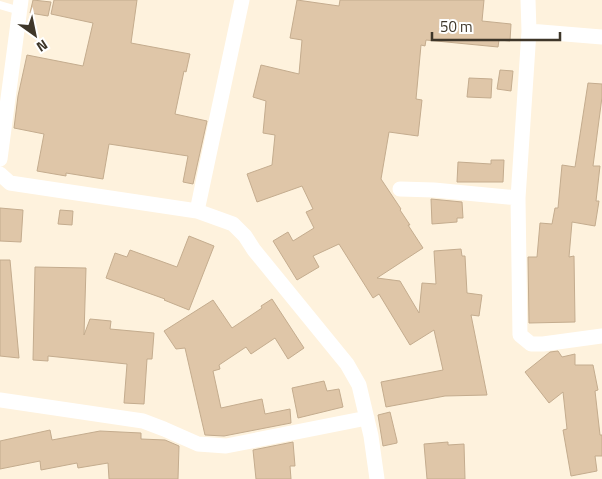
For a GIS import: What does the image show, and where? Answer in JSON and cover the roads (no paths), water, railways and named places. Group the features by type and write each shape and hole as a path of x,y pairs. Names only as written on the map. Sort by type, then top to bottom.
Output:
{"street":[{"path":"197,211 242,0"},
{"path":"528,0 529,31 518,198 520,336 531,344 602,336"},
{"path":"0,160 8,73 20,5"},
{"path":"529,31 602,38"},
{"path":"0,174 10,183 197,211 233,224 245,236 254,250 347,364 359,385 367,418 377,479"},
{"path":"400,189 434,190 518,198"},
{"path":"0,400 143,421 164,428 198,444 226,446 367,418"}],"lane":[{"path":"0,5 20,5"}]}
